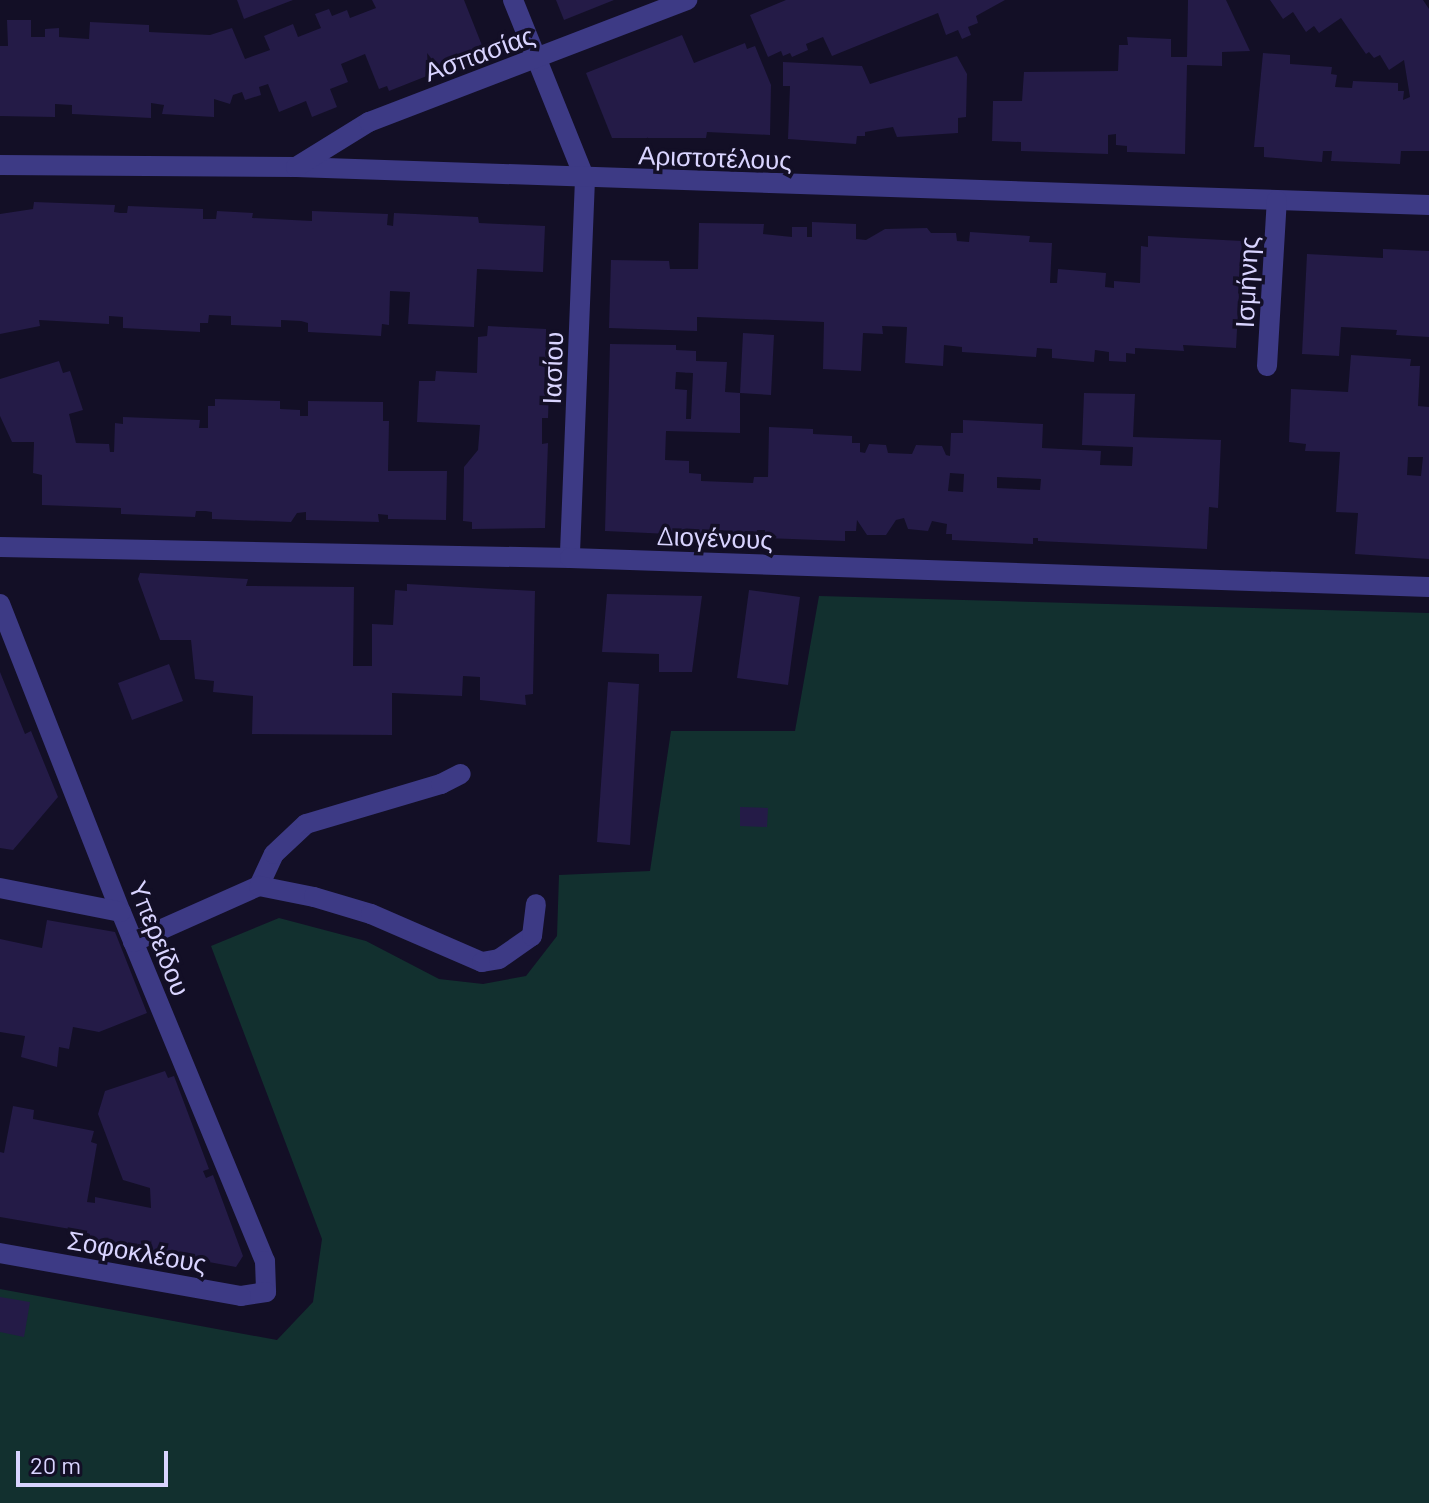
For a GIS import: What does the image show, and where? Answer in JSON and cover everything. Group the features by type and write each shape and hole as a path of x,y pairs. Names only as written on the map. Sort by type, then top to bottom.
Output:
{"street":[{"path":"513,0 585,179"},
{"name":"Ασπασίας","path":"296,167 369,122 687,0"},
{"name":"Αριστοτέλους","path":"0,165 296,167 1429,205"},
{"name":"Ιασίου","path":"570,558 585,179"},
{"name":"Ισμήνης","path":"1267,366 1277,200"},
{"name":"Διογένους","path":"0,547 570,558 1429,587"},
{"name":"Υπερείδου","path":"0,604 133,942 265,1261 266,1292"},
{"path":"259,886 274,854 306,824 429,787 461,774"},
{"path":"133,942 259,886 314,897 371,914 482,962 499,959 532,936 536,904"},
{"path":"0,888 121,912"},
{"name":"Σοφοκλέους","path":"0,1253 241,1296 266,1292"}],"green space":[{"path":"819,596 1429,613 1429,1503 0,1503 0,1289 277,1340 313,1302 322,1239 211,946 279,918 366,941 439,979 483,984 526,976 557,936 559,875 650,871 671,731 795,731"}],"building":[{"path":"237,0 293,0 244,19"},
{"path":"372,0 464,0 485,53 389,91 387,86 379,89 365,54 341,64 348,82 330,89 337,107 312,117 306,101 279,112 268,84 259,87 261,95 245,100 242,92 233,95 230,104 214,99 214,117 162,114 164,105 151,103 151,118 72,114 72,105 55,104 55,117 0,116 0,46 8,46 7,20 31,20 31,37 45,37 45,29 59,28 59,37 89,39 90,22 149,25 149,32 210,35 232,28 245,59 270,50 264,36 293,24 298,37 321,28 315,14 329,9 332,16 347,10 350,18 376,8"},
{"path":"556,0 614,0 564,20"},
{"path":"786,0 1005,0 976,16 978,23 968,27 971,35 962,39 958,30 946,35 938,13 832,56 823,37 806,44 808,50 792,57 790,53 783,56 781,51 768,57 750,15"},
{"path":"1188,0 1226,0 1250,51 1222,52 1222,66 1187,65 1185,154 1127,152 1127,146 1116,145 1116,134 1108,135 1108,154 1021,151 1021,142 992,141 993,101 1022,101 1024,72 1118,71 1119,45 1128,45 1127,37 1171,39 1171,57 1187,57"},
{"path":"1270,0 1423,0 1429,9 1429,151 1401,151 1400,164 1331,161 1332,151 1323,151 1322,162 1264,157 1264,147 1254,147 1263,53 1290,55 1290,64 1332,67 1331,74 1337,75 1335,87 1352,88 1353,81 1398,83 1398,91 1404,91 1403,100 1410,97 1404,60 1389,70 1380,55 1374,58 1369,52 1366,54 1341,18 1319,33 1314,26 1306,32 1293,12 1283,19"},
{"path":"682,35 694,63 745,43 747,49 755,46 771,85 770,135 707,132 706,138 612,138 586,73"},
{"path":"957,56 967,74 966,117 958,118 958,133 897,137 893,127 865,132 865,136 857,136 856,144 788,139 790,86 783,86 783,62 862,66 870,84"},
{"path":"34,202 115,205 114,212 120,213 127,213 128,206 203,209 203,219 216,219 217,211 253,213 252,218 312,221 312,211 388,214 387,225 393,226 394,213 478,217 479,223 545,226 543,272 477,269 474,327 408,324 410,292 390,291 389,325 382,324 381,336 308,332 308,323 301,321 281,320 281,327 231,325 231,316 209,315 208,323 200,323 200,332 123,328 123,317 109,316 109,324 39,320 40,326 0,334 0,214 33,209"},
{"path":"812,222 856,224 856,239 866,240 885,229 927,228 931,233 956,233 957,241 969,242 970,232 1030,236 1029,242 1052,243 1050,283 1057,283 1058,269 1106,273 1105,287 1114,288 1114,281 1140,283 1141,246 1148,247 1148,236 1242,241 1236,348 1183,345 1184,351 1135,348 1135,354 1126,353 1126,362 1109,361 1109,352 1095,350 1094,362 1052,358 1052,349 1037,348 1036,357 962,352 962,347 944,345 943,366 905,363 907,327 882,326 883,334 863,333 861,371 823,369 824,322 697,317 697,331 609,328 611,260 669,261 670,269 698,269 699,223 764,224 763,234 792,237 792,227 807,227 807,237 812,237"},
{"path":"1383,249 1429,251 1429,337 1396,335 1397,330 1341,327 1339,356 1302,354 1307,254 1383,258"},
{"path":"488,326 546,329 546,335 551,335 548,418 542,418 542,444 548,443 545,528 472,529 472,522 463,521 464,467 478,450 480,425 417,422 419,381 435,381 436,371 477,373 478,337 487,336"},
{"path":"743,333 774,335 771,395 740,393"},
{"path":"610,344 676,345 676,350 696,351 696,361 727,362 725,392 740,393 740,433 666,431 665,460 689,461 689,473 701,474 701,481 753,483 754,477 768,477 769,427 813,429 813,434 852,436 852,443 860,443 860,452 865,453 869,444 886,445 888,453 912,454 916,445 942,446 946,455 950,456 951,433 963,433 963,420 1043,424 1042,448 1101,451 1100,465 1132,466 1133,447 1082,445 1084,393 1135,394 1133,437 1221,440 1218,508 1209,507 1207,549 1038,541 1038,538 1033,538 1033,544 952,540 952,534 946,534 947,524 932,521 928,531 908,529 904,518 896,520 886,535 867,535 857,520 856,531 845,531 845,541 765,538 765,530 757,530 756,538 605,531","holes":["676,372 693,373 691,419 686,419 687,390 675,389","950,473 964,474 963,492 948,491","997,477 1041,479 1040,490 997,488"]},
{"path":"1351,355 1411,359 1410,366 1420,366 1418,406 1429,407 1429,559 1355,554 1358,513 1336,512 1340,452 1305,451 1306,444 1289,442 1291,389 1348,392","holes":["1408,457 1423,457 1421,476 1407,475"]},
{"path":"59,361 63,373 70,371 83,410 69,414 76,443 109,444 110,452 114,452 115,423 123,424 123,417 200,420 199,428 208,428 208,406 215,406 215,399 280,401 280,409 300,410 300,416 308,416 308,401 383,402 383,421 389,421 388,471 447,471 446,520 388,519 388,515 378,514 379,522 306,520 306,512 297,513 291,522 212,519 212,512 205,511 196,511 195,517 121,514 121,508 42,505 42,475 33,473 34,442 12,442 0,416 0,379"},
{"path":"140,573 248,579 246,586 354,587 353,666 372,666 372,624 393,625 395,590 407,591 407,584 535,591 533,694 525,695 526,705 480,700 480,677 463,676 462,696 392,693 392,735 252,734 253,696 213,692 214,681 195,679 191,640 160,640 138,579"},
{"path":"749,590 800,597 788,685 737,678"},
{"path":"607,594 702,596 692,672 659,672 659,654 602,652"},
{"path":"169,664 183,701 132,720 118,683"},
{"path":"0,672 25,734 31,731 58,797 13,850 0,848"},
{"path":"608,682 639,684 630,845 597,842"},
{"path":"740,807 768,808 767,827 740,826"},
{"path":"47,920 115,932 147,1013 99,1032 73,1027 69,1049 59,1047 57,1067 21,1057 25,1036 0,1032 0,939 42,948"},
{"path":"165,1071 168,1078 174,1076 209,1169 203,1171 206,1178 213,1175 243,1256 236,1267 89,1240 90,1234 82,1231 0,1217 0,1152 4,1153 13,1106 34,1110 33,1119 94,1131 91,1142 97,1144 87,1202 95,1203 95,1197 151,1208 150,1188 123,1180 98,1114 105,1091"},
{"path":"0,1297 30,1302 24,1337 0,1332"}]}
